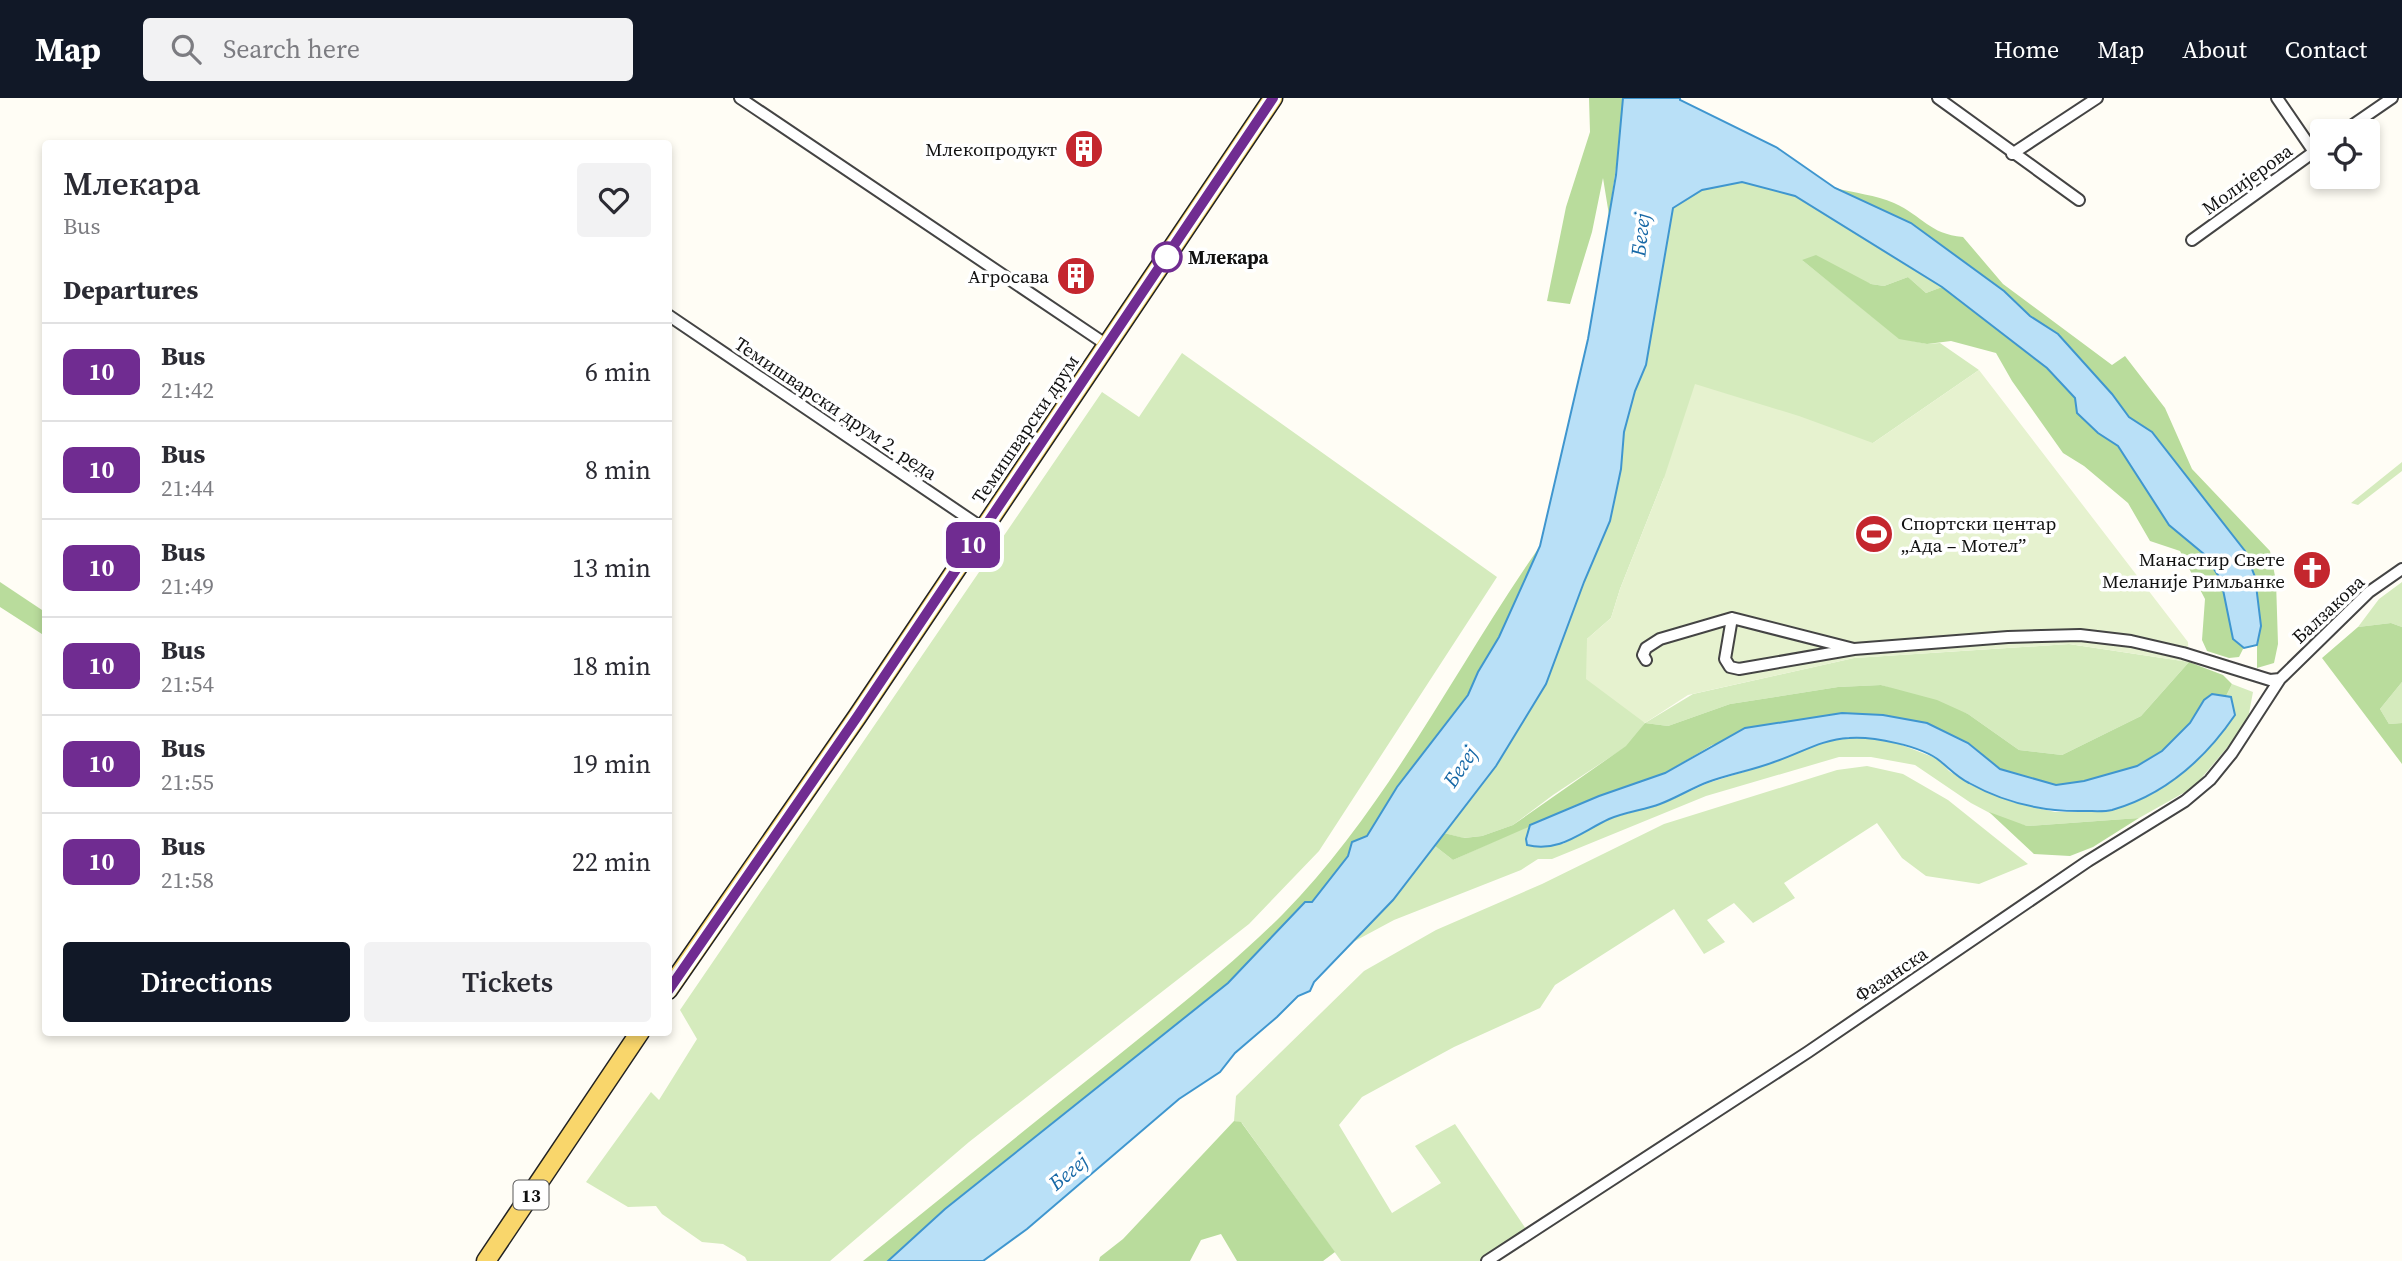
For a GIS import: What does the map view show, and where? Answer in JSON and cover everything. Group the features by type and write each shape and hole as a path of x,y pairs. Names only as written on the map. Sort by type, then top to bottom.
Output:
{"main road":[{"name":"Темишварски друм","path":"672,984 984,529 1273,98"},
{"name":"13","path":"486,1261 637,1036"}],"street":[{"path":"740,98 1107,345"},
{"path":"1938,98 2079,200"},
{"path":"2012,154 2097,98"},
{"path":"2277,98 2310,139"},
{"path":"2361,119 2392,98"},
{"name":"Молијерова","path":"2192,240 2310,155"},
{"name":"Темишварски друм 2. реда","path":"672,318 984,529"},
{"name":"Балзакова","path":"2280,679 2369,592 2402,569"},
{"path":"1646,660 1643,655 1646,648 1660,639 1732,618 1854,649"},
{"path":"1732,618 1725,654 1727,663 1734,669 1854,649 2008,637 2080,635 2132,641 2183,653 2270,680 2280,679"},
{"name":"Фазанска","path":"1487,1261 1808,1052 2088,861 2185,801 2210,780 2232,753 2280,679"}],"green space":[{"path":"1589,98 1623,98 1622,127 1609,215 1603,178 1592,232 1570,304 1547,301 1566,207 1590,132"},
{"path":"1742,182 1795,196 1942,287 1926,293 1908,277 1884,286 1871,284 1802,260 1899,338 1927,344 1940,343 1979,370 1873,443 1664,478 1611,618 1587,639 1645,723 1630,744 1513,825 1482,836 1463,838 1444,833 1496,766 1546,684 1610,521 1621,469 1624,432 1635,391 1646,364 1673,207 1702,190"},
{"path":"1835,188 1887,200 1942,232 1963,237 2003,284 2112,365 2125,356 2165,408 2192,469 2270,551 2276,581 2278,644 2274,663 2257,668 2257,645 2261,626 2152,433 2129,417 2058,334 2030,316 2004,291 1911,223"},
{"path":"1816,255 1871,284 1884,286 1908,277 1926,293 1942,287 2047,368 2075,398 2098,433 2118,446 2137,476 2190,542 2205,555 2221,580 2233,639 2244,647 2239,657 2229,658 2207,651 2202,640 2205,599 2180,551 2150,541 2128,503 2084,466 2063,453 2012,381 1996,353 1951,341 1927,344 1899,339 1802,260"},
{"path":"1182,353 1497,577 1319,851 1249,924 969,1142 830,1261 747,1261 745,1257 723,1244 702,1242 662,1214 656,1206 628,1207 586,1182 651,1092 659,1100 697,1039 680,1010 1102,392 1139,417"},
{"name":"Спортски центар „Ада – Мотел”","path":"1979,370 2188,642 2189,662 2069,644 1854,658 1688,695 1645,723 1586,679 1587,639 1611,618 1664,478 1695,384 1799,416 1873,443"},
{"path":"2402,462 2402,471 2358,505 2351,503"},
{"path":"1540,546 1499,637 1468,695 1397,787 1367,836 1312,902 1305,902 1228,983 945,1209 888,1261 863,1261 1198,990 1283,914 1356,829 1419,736"},
{"path":"0,582 42,610 42,634 0,607"},
{"path":"2402,582 2402,627 2391,623 2358,627 2379,599"},
{"path":"2391,623 2402,627 2402,682 2380,709 2389,724 2402,723 2402,764 2322,658 2358,627"},
{"path":"2069,644 2189,662 2141,716 2062,755 2019,750 1968,714 1881,685 1838,687 1730,704 1668,726 1645,723 1693,694 1854,658"},
{"path":"2189,662 2223,675 2232,684 2226,696 2212,694 2204,700 2190,723 2162,751 2137,766 2085,781 2056,785 2000,769 1968,743 1927,723 1883,715 1842,713 1712,745 1665,773 1599,796 1453,860 1435,846 1444,833 1464,838 1482,836 1513,825 1626,746 1645,723 1668,726 1730,704 1838,687 1881,685 1937,700 1968,714 2019,750 2062,755 2141,716"},
{"path":"2402,682 2402,723 2389,724 2380,709"},
{"path":"2232,684 2253,692 2247,724 2194,787 2139,818 2027,826 2001,819 1971,803 1915,765 1871,757 1839,757 1706,796 1552,859 1538,859 1521,870 1394,920 1353,942 1393,900 1435,846 1453,860 1530,825 1526,839 1563,844 1611,818 1659,805 1708,783 1776,762 1808,747 1847,737 1885,739 1938,759 1949,771 1971,785 2012,802 2055,812 2110,811 2157,791 2182,774 2231,697 2226,696"},
{"path":"1867,766 1903,774 1948,800 2028,864 1979,884 1926,876 1902,858 1877,823 1784,883 1795,898 1753,923 1734,903 1707,920 1725,942 1704,954 1674,909 1555,985 1540,1008 1454,1047 1362,1097 1339,1125 1392,1213 1441,1183 1415,1146 1455,1124 1528,1232 1482,1261 1341,1261 1242,1123 1234,1121 1236,1096 1364,971 1436,930 1542,884 1664,824 1837,770"},
{"path":"1989,812 2027,826 2139,818 2093,847 2070,856 2034,854"},
{"path":"1234,1121 1241,1122 1335,1252 1323,1261 1237,1261 1221,1234 1201,1240 1190,1261 1099,1261 1100,1257 1123,1239"}],"water":[{"name":"Бегеј","path":"1623,98 1680,98 1776,147 1835,188 1911,223 2004,291 2030,316 2058,334 2129,417 2152,432 2245,551 2255,577 2261,626 2257,645 2244,648 2233,639 2221,580 2205,555 2169,525 2118,446 2098,433 2077,413 2075,398 2047,368 1942,287 1795,196 1742,182 1702,190 1673,208 1646,365 1635,391 1624,432 1621,469 1610,521 1546,684 1496,766 1393,900 1314,982 1310,991 1298,996 1235,1053 1220,1072 1179,1099 1027,1229 983,1261 888,1261 945,1209 1228,983 1305,902 1312,902 1348,856 1352,842 1367,836 1397,787 1468,695 1499,637 1540,546 1588,339 1616,175"},
{"path":"2212,694 2231,697 2235,715 2223,731 2197,760 2166,785 2112,810 2055,810 2011,801 1965,781 1940,761 1921,751 1883,740 1849,738 1820,744 1766,765 1708,782 1660,804 1609,819 1560,844 1539,847 1527,845 1530,825 1599,796 1665,773 1745,728 1842,713 1883,715 1927,723 1968,743 2000,769 2056,785 2084,781 2137,766 2162,751 2190,723 2204,700"}],"bus line":[{"name":"10","path":"672,985 857,717 1273,98"}],"place":[{"name":"Млекопродукт","path":"1084,149"},
{"name":"Млекара","path":"1167,257"},
{"name":"Агросава","path":"1076,276"},
{"name":"Спортски центар „Ада – Мотел”","path":"1874,534"},
{"name":"Манастир Свете Меланије Римљанке","path":"2312,570"}]}
